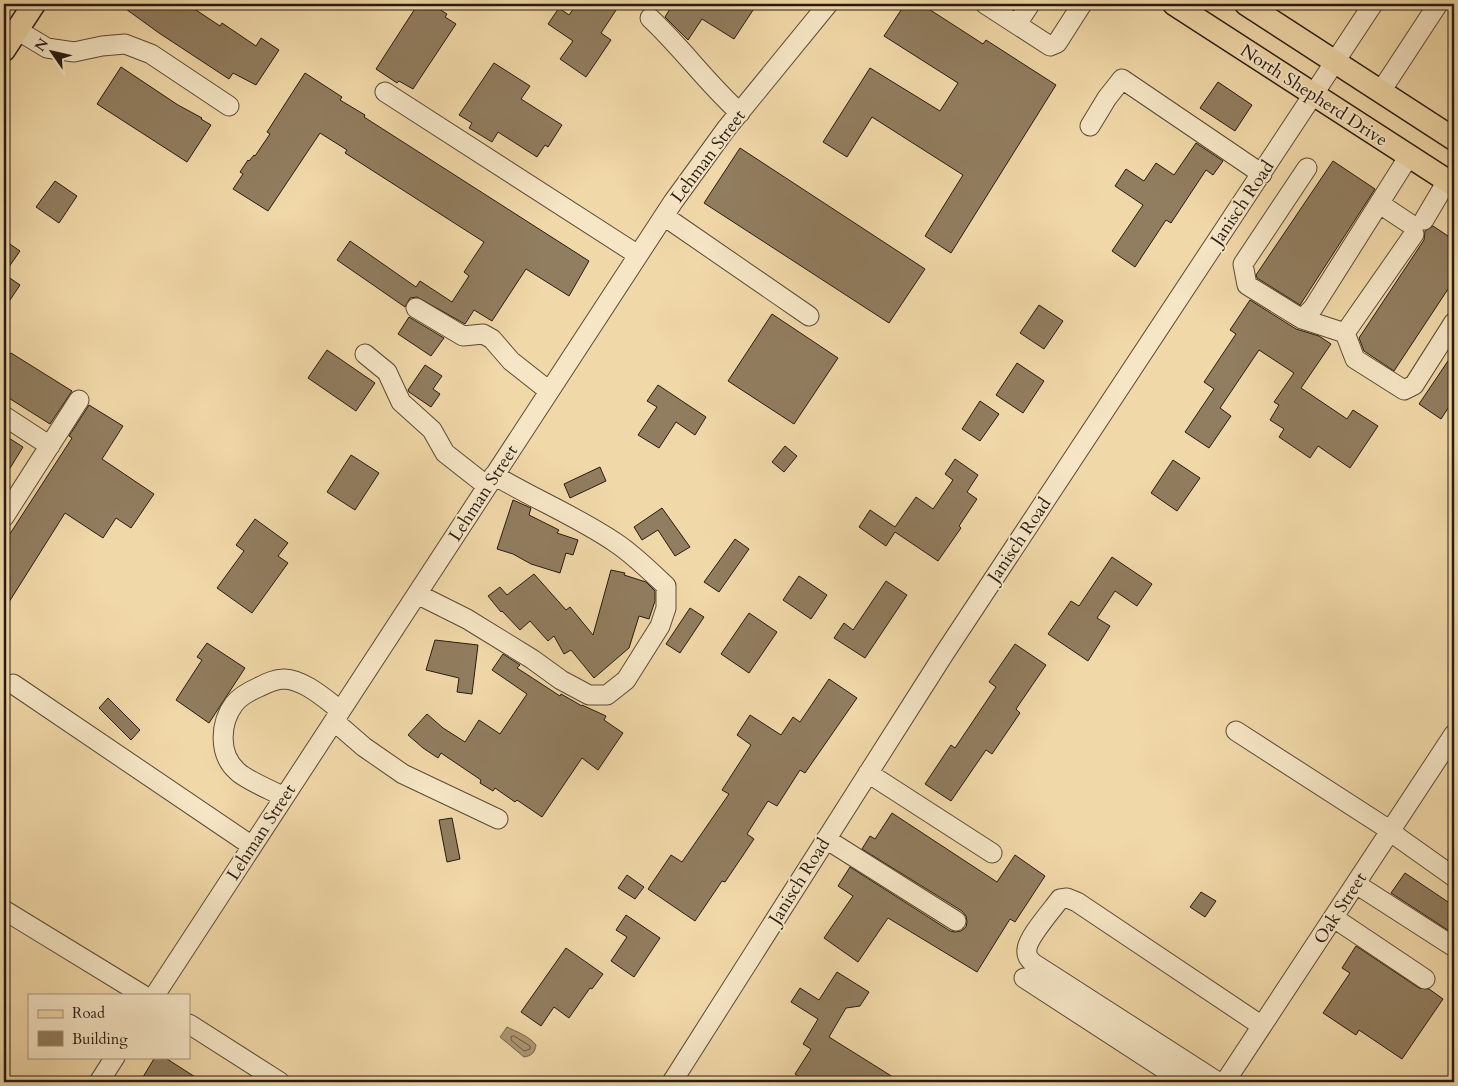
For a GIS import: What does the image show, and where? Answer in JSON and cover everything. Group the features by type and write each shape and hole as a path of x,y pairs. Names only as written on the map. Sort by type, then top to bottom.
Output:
{"main road":[{"path":"8,42 34,4"},
{"name":"North Shepherd Drive","path":"1174,4 1451,183"},
{"path":"1246,4 1454,139"}],"street":[{"name":"Lehman Street","path":"156,994 664,216 740,113 828,4"},
{"path":"985,4 1050,46 1057,43 1082,4"},
{"path":"1017,24 1030,4"},
{"name":"Janisch Road","path":"672,1082 944,654 1373,4"},
{"path":"1381,92 1434,5"},
{"path":"650,18 673,40 716,91 740,113"},
{"path":"8,42 74,52 102,46 125,44 151,54 229,106"},
{"path":"1090,126 1107,98 1122,79 1262,174"},
{"path":"385,92 638,255"},
{"path":"1302,319 1313,308 1409,156"},
{"path":"1307,168 1243,264 1247,285 1302,319 1345,334 1355,358 1404,390 1414,385 1454,322"},
{"path":"1345,334 1416,226 1451,183"},
{"path":"1380,204 1416,226"},
{"path":"664,216 809,316"},
{"path":"416,308 462,336 483,334 492,339 511,361 550,391"},
{"path":"365,354 387,372 401,402 432,430 445,454 491,481 526,494 616,543 666,586 666,608 660,626 626,680 607,695 588,695 561,680 532,659 473,622 417,594"},
{"path":"4,517 79,400"},
{"path":"4,416 50,446"},
{"path":"284,797 237,772 224,748 222,735 234,703 244,694 264,684 284,679 298,682 337,716 364,747 403,774 498,819"},
{"path":"13,684 252,846"},
{"path":"1236,731 1391,831 1454,877"},
{"name":"Oak Street","path":"1226,1082 1454,734"},
{"path":"868,773 992,853"},
{"path":"826,839 956,921"},
{"path":"1356,884 1454,947"},
{"path":"1218,1082 1033,963 1027,956 1027,947 1038,928 1060,899 1067,898 1077,902 1262,1026"},
{"path":"4,910 141,994"},
{"path":"1334,918 1425,979"},
{"path":"1024,978 1184,1082"},
{"path":"190,1025 280,1082"},
{"path":"99,1082 114,1058"}],"water":[{"path":"507,1027 523,1034 536,1045 532,1054 524,1057 500,1037"}],"building":[{"path":"119,4 187,4 220,26 222,23 256,46 261,38 279,50 256,85 233,73 229,79"},
{"path":"418,4 431,4 447,14 445,17 456,24 413,89 399,81 397,83 376,69"},
{"path":"577,4 585,4 593,9 597,4 620,4 601,33 611,40 586,77 560,59 573,41 548,24 559,8 569,15"},
{"path":"673,4 757,4 734,39 702,19 688,40 665,17"},
{"path":"905,4 921,4 983,44 986,40 1056,85 951,253 925,236 963,175 872,117 847,157 823,142 870,68 940,111 958,83 884,36"},
{"path":"494,63 530,86 521,99 562,125 548,147 545,145 537,157 498,132 492,142 469,128 472,123 459,115"},
{"path":"121,67 211,125 187,162 97,104"},
{"path":"305,73 342,97 340,100 365,115 364,117 589,261 569,296 526,269 492,321 474,310 465,324 417,297 410,298 405,307 337,260 350,241 416,287 420,281 452,302 469,276 464,272 484,242 345,153 347,150 320,133 268,211 233,189 243,174 240,172 248,160 255,156 270,134 267,132"},
{"path":"1218,82 1252,105 1235,131 1200,108"},
{"path":"1196,143 1223,161 1213,175 1206,170 1171,223 1166,220 1135,267 1112,251 1143,205 1115,186 1126,169 1144,181 1156,163 1174,175"},
{"path":"740,148 925,269 889,323 704,203"},
{"path":"1333,161 1375,189 1300,305 1257,278 1256,275"},
{"path":"55,181 77,196 59,223 36,207"},
{"path":"1433,226 1454,240 1454,280 1394,371 1364,351 1359,338 1424,240 1425,231"},
{"path":"4,240 20,251 4,274"},
{"path":"4,274 20,285 4,309"},
{"path":"1250,300 1296,329 1319,336 1331,344 1301,388 1347,419 1353,410 1378,426 1350,468 1318,446 1310,458 1279,437 1284,429 1270,420 1279,405 1274,402 1294,373 1259,350 1220,408 1231,416 1209,448 1185,432 1214,389 1204,382 1236,334 1230,330"},
{"path":"1039,305 1063,321 1044,349 1020,333"},
{"path":"772,314 838,358 794,424 728,381"},
{"path":"409,317 444,338 431,356 398,334"},
{"path":"4,350 72,391 50,424 4,395"},
{"path":"327,350 375,383 356,411 308,378"},
{"path":"1454,352 1454,399 1441,419 1419,404"},
{"path":"1017,363 1044,381 1023,413 996,395"},
{"path":"425,365 442,376 433,389 440,394 431,407 408,390"},
{"path":"658,385 706,417 695,435 676,422 659,448 638,435 657,407 647,401"},
{"path":"980,401 999,414 980,441 962,429"},
{"path":"89,405 123,426 102,459 154,494 131,528 116,518 103,538 65,513 4,610 4,543 72,438 69,436"},
{"path":"4,435 23,447 4,478"},
{"path":"785,446 797,456 784,472 772,462"},
{"path":"351,455 379,473 355,510 327,492"},
{"path":"955,459 978,475 967,492 977,499 959,526 961,528 938,561 895,532 886,546 859,527 870,510 895,527 916,497 933,509 953,480 945,474"},
{"path":"1173,460 1200,478 1177,511 1151,493"},
{"path":"600,467 606,481 570,498 564,484"},
{"path":"513,500 531,508 529,515 559,530 557,533 578,540 573,555 566,553 560,573 531,564 513,554 497,549"},
{"path":"662,508 690,547 675,556 658,530 642,540 634,527"},
{"path":"255,519 288,543 278,556 288,563 252,613 217,588 244,551 236,545"},
{"path":"735,539 749,549 719,592 704,582"},
{"path":"1112,557 1152,584 1137,606 1115,591 1097,618 1110,626 1088,661 1048,634 1071,601 1079,606"},
{"path":"611,570 625,573 624,575 646,582 655,591 655,601 649,619 639,616 629,648 594,678 571,650 564,654 554,636 548,641 530,621 520,630 488,596 500,587 507,595 534,574 566,610 570,607 593,635"},
{"path":"799,576 827,595 811,619 783,600"},
{"path":"886,581 907,595 865,658 834,638 844,623 853,630"},
{"path":"690,608 704,617 680,653 666,644"},
{"path":"749,613 777,632 749,673 721,654"},
{"path":"435,640 478,645 472,694 457,692 459,678 426,670"},
{"path":"207,643 245,668 209,723 176,700 202,660 197,657"},
{"path":"1015,644 1046,665 1016,709 1020,713 992,754 986,750 951,801 925,784 951,745 955,748 996,687 989,682"},
{"path":"503,654 520,665 517,668 560,696 561,694 582,706 606,716 604,720 623,733 598,770 582,758 542,817 517,800 515,802 495,788 493,791 480,783 481,780 441,753 438,758 408,735 427,714 443,728 465,742 479,720 500,734 527,694 492,670"},
{"path":"829,679 857,698 805,773 800,770 777,806 768,801 747,834 754,839 725,882 722,881 695,921 648,889 671,855 682,862 729,794 722,790 751,745 737,735 750,715 781,735 793,717 800,722"},
{"path":"108,698 140,730 131,740 99,708"},
{"path":"892,813 997,882 1015,855 1045,876 1015,922 1010,919 977,972 888,918 858,962 824,938 853,896 838,886 850,867 950,931 961,931 966,927 966,916 962,911 862,849 870,836 875,839"},
{"path":"452,818 460,859 447,862 439,820"},
{"path":"1405,873 1454,906 1454,934 1391,893"},
{"path":"627,875 644,887 635,899 618,888"},
{"path":"1201,892 1216,901 1205,917 1190,907"},
{"path":"626,915 660,938 634,977 611,961 627,937 616,930"},
{"path":"1356,946 1419,988 1429,989 1443,999 1402,1059 1359,1030 1356,1035 1323,1013 1350,973 1342,968"},
{"path":"566,948 603,974 592,989 590,988 569,1018 554,1007 541,1026 521,1012"},
{"path":"837,972 869,992 860,1006 846,1008 829,1037 901,1082 808,1082 795,1074 811,1049 803,1044 818,1019 791,1002 800,988 819,1000"},
{"path":"154,1058 166,1058 203,1082 140,1082"}]}
